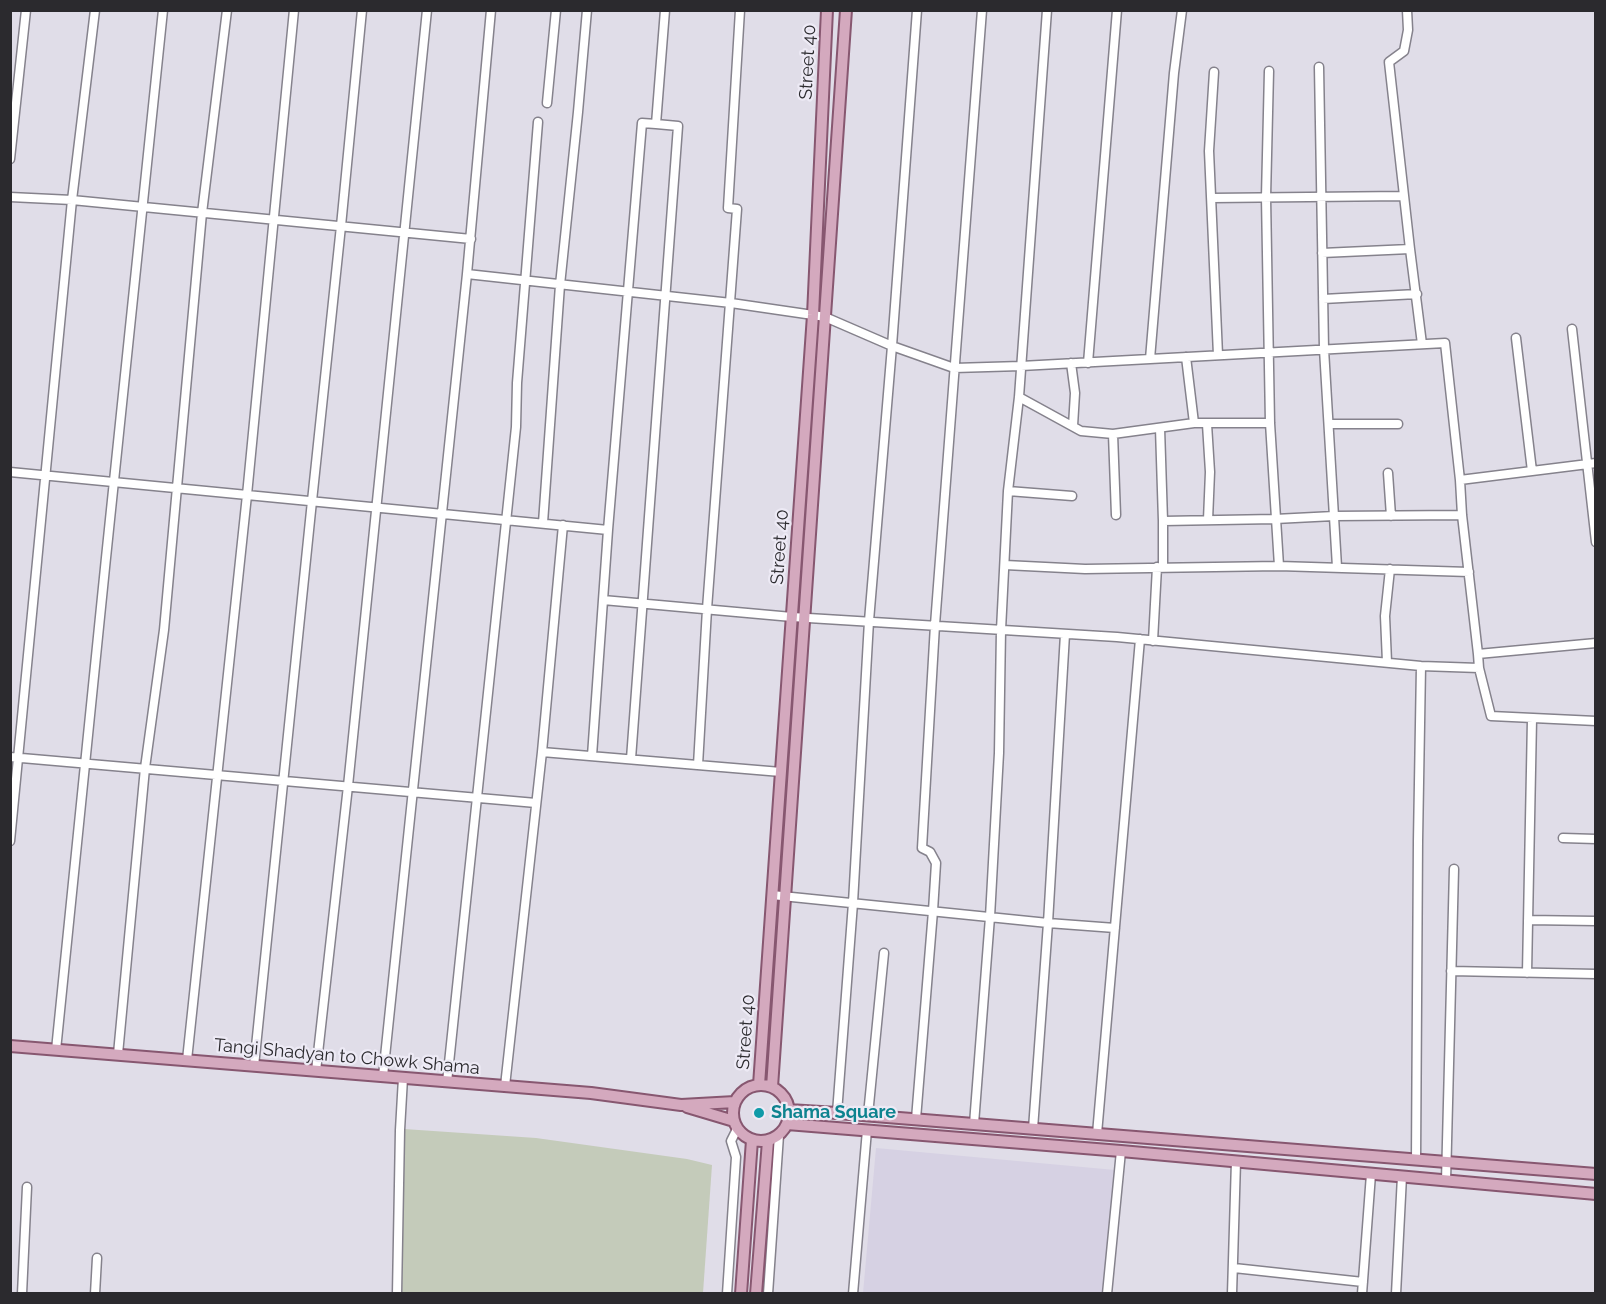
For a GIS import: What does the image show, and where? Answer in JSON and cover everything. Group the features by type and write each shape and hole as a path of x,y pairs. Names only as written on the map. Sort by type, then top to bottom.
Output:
{"main road":[{"path":"772,1087 846,10"},
{"name":"Street 40","path":"759,1085 813,315 827,11"},
{"name":"Tangi Shadyan to Chowk Shama","path":"10,1046 591,1093 681,1105"},
{"path":"759,1085 772,1087 779,1091 786,1100 789,1110 787,1124 779,1135 768,1141 752,1140 744,1136 735,1125 732,1112 735,1102 745,1090 759,1085"},
{"path":"681,1105 735,1102"},
{"path":"681,1105 735,1125"},
{"path":"789,1110 1596,1174"},
{"path":"787,1124 1121,1151 1596,1194"},
{"path":"741,1293 752,1140"},
{"path":"756,1293 768,1141"}],"street":[{"path":"10,159 26,10"},
{"path":"10,841 15,757 46,476 72,200 94,10"},
{"path":"56,1050 141,207 164,10"},
{"path":"118,1054 146,768 164,630 202,213 227,10"},
{"path":"187,1060 247,495 294,10"},
{"path":"254,1066 362,10"},
{"path":"316,1071 406,233 427,10"},
{"path":"383,1076 471,239 491,10"},
{"path":"547,103 556,10"},
{"path":"543,523 560,285 587,10"},
{"path":"656,124 665,10"},
{"path":"698,765 707,609 737,209 728,208 740,10"},
{"path":"822,10 827,11"},
{"path":"837,1113 853,903 869,621 917,10"},
{"path":"916,1119 936,863 930,852 922,848 935,625 982,10"},
{"path":"974,1124 990,917 999,753 1001,630 1008,491 1019,397 1047,10"},
{"path":"1088,363 1117,10"},
{"path":"1150,359 1174,73 1182,10"},
{"path":"1407,10 1408,30 1404,51 1389,62 1422,344"},
{"path":"1318,67 1324,350 1337,567"},
{"path":"1269,71 1266,197 1270,423 1279,566"},
{"path":"1214,72 1209,151 1218,355"},
{"path":"447,1082 516,427 517,383 538,122"},
{"path":"592,756 608,530 642,123 656,124 678,126 631,759"},
{"path":"1212,198 1404,196"},
{"path":"10,197 72,200 471,239"},
{"path":"1322,253 1410,249"},
{"path":"467,274 731,303 825,317 892,346 954,368 1088,363 1442,343 1446,345 1479,668 1491,717 1596,721"},
{"path":"1323,299 1416,294"},
{"path":"1572,329 1591,464 1596,542"},
{"path":"1516,338 1532,471"},
{"path":"1186,357 1194,423"},
{"path":"1071,363 1074,393 1073,426"},
{"path":"1019,397 1081,431 1113,434 1194,423 1270,423"},
{"path":"1207,424 1210,472 1208,520"},
{"path":"1329,424 1398,424"},
{"path":"1153,641 1163,521 1160,428"},
{"path":"1113,434 1116,515"},
{"path":"1460,480 1591,464"},
{"path":"10,472 608,530"},
{"path":"1388,473 1391,516"},
{"path":"1008,491 1072,496"},
{"path":"1163,521 1462,515"},
{"path":"505,1086 542,752 563,525"},
{"path":"1005,565 1085,569 1279,566 1469,572"},
{"path":"1387,662 1385,616 1390,569"},
{"path":"603,600 804,617 1140,639 1421,666 1479,668"},
{"path":"1033,1129 1065,634"},
{"path":"1097,1134 1140,639"},
{"path":"1478,654 1596,643"},
{"path":"1416,1160 1421,666"},
{"path":"1527,973 1532,719"},
{"path":"542,752 781,772"},
{"path":"15,757 536,803"},
{"path":"1563,838 1596,839"},
{"path":"1446,1181 1454,868"},
{"path":"772,895 1115,928"},
{"path":"1528,920 1596,921"},
{"path":"868,1115 884,953"},
{"path":"1451,971 1596,974"},
{"path":"397,1293 403,1078"},
{"path":"727,1293 736,1157 730,1141 735,1125"},
{"path":"853,1293 867,1130"},
{"path":"768,1293 779,1135"},
{"path":"1107,1293 1121,1151"},
{"path":"1232,1293 1236,1161"},
{"path":"1362,1293 1371,1174"},
{"path":"1396,1293 1402,1176"},
{"path":"22,1293 27,1187"},
{"path":"95,1293 97,1258"},
{"path":"1234,1268 1363,1282"}],"shaded area":[{"path":"876,1148 1115,1170 1103,1293 863,1293"}],"green space":[{"path":"404,1129 536,1138 687,1159 712,1165 703,1293 402,1294"}],"place":[{"name":"Shama Square","path":"759,1113"}]}
